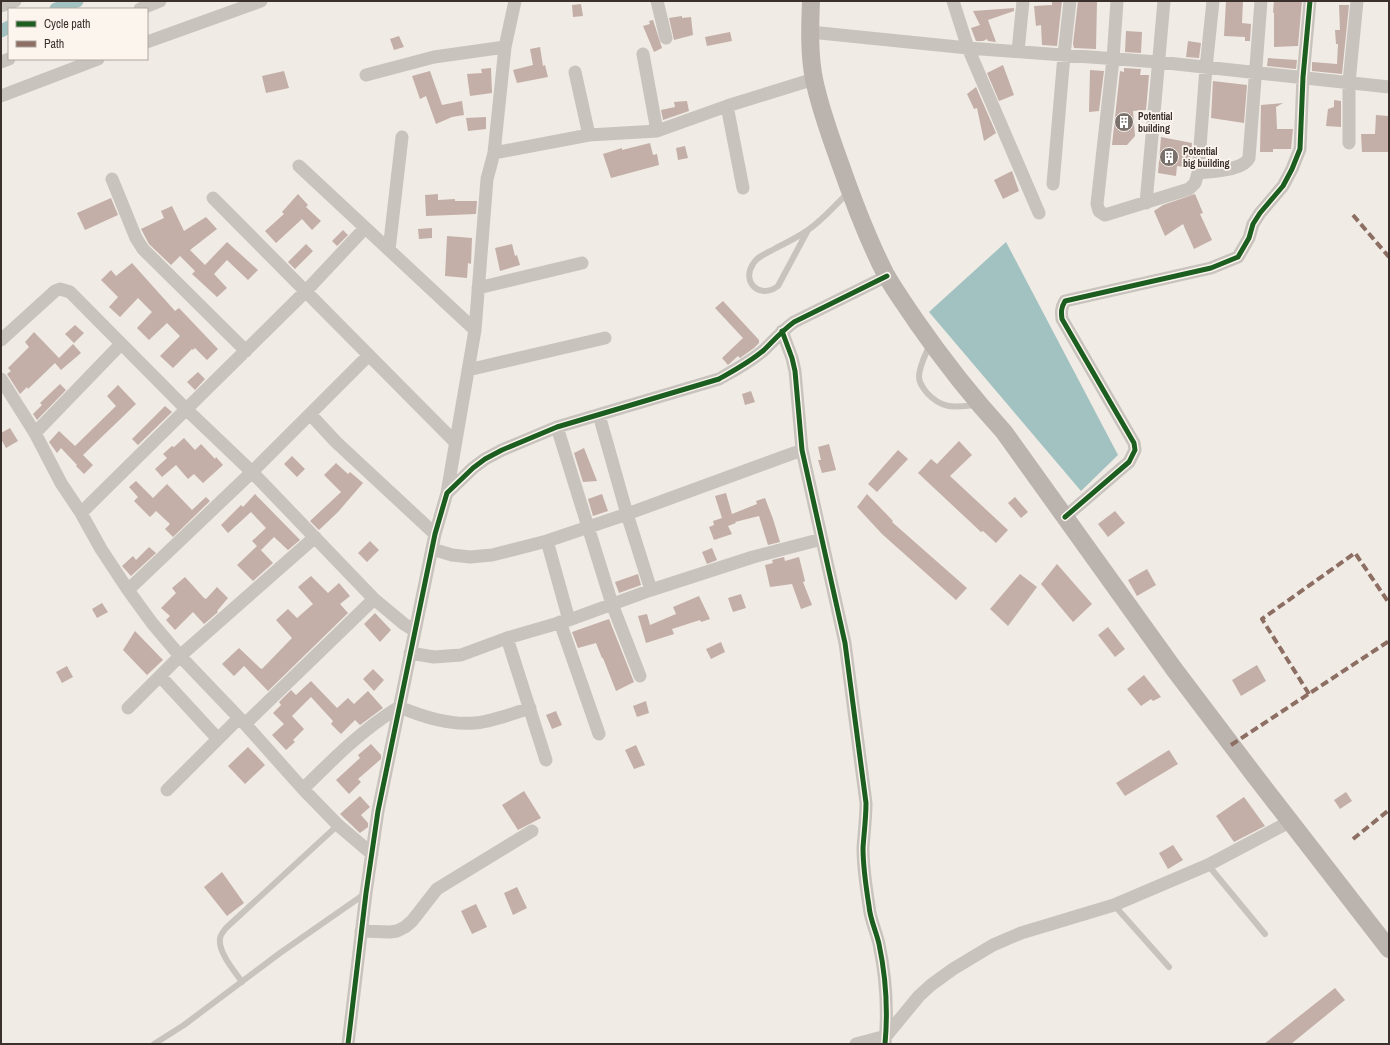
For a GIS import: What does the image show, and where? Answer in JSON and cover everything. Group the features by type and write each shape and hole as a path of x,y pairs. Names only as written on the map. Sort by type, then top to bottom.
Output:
{"main road":[{"path":"811,1 810,32 814,79 834,147 850,192 887,276 931,342 979,405 1004,432 1174,669 1389,949"}],"street":[{"path":"1,6 15,1"},
{"path":"142,8 160,1"},
{"path":"148,42 261,1"},
{"path":"348,1044 361,931 378,811 435,534 448,493 455,442 475,330 487,179 494,153 505,47 514,1"},
{"path":"657,1 666,38"},
{"path":"953,1 968,48 1039,213"},
{"path":"1018,51 1023,1"},
{"path":"1053,184 1070,1"},
{"path":"1118,1 1097,204 1099,211 1105,215 1189,189 1195,183 1198,173 1213,1"},
{"path":"1146,203 1164,1"},
{"path":"1198,173 1240,167 1247,162 1249,158 1261,1"},
{"path":"1065,517 1129,462 1135,450 1134,443 1062,319 1062,307 1065,301 1211,268 1238,257 1249,238 1253,224 1260,213 1283,186 1300,149 1303,77 1310,1"},
{"path":"1349,143 1349,82 1357,1"},
{"path":"810,32 968,48 1158,62 1389,87"},
{"path":"366,75 434,57 505,47"},
{"path":"643,54 657,131"},
{"path":"1,96 95,60"},
{"path":"575,72 589,135"},
{"path":"494,153 589,135 657,131 727,106 814,79"},
{"path":"727,106 743,188"},
{"path":"389,250 402,137"},
{"path":"299,166 475,330"},
{"path":"112,179 136,238 143,249 246,351"},
{"path":"213,198 455,442"},
{"path":"82,513 305,292 365,228"},
{"path":"478,288 582,263"},
{"path":"448,493 472,468 502,450 557,427 719,379 741,367 764,350 782,331 794,322 887,276"},
{"path":"1,340 51,294 60,289 70,292 187,410 252,472 374,599 404,624 415,631"},
{"path":"782,331 792,358 795,372 802,450 845,644 866,803 863,847 864,871 869,908 879,943 884,974 886,1013 885,1040"},
{"path":"468,370 605,338"},
{"path":"35,433 122,344"},
{"path":"128,590 252,472 369,355"},
{"path":"1,378 35,433 61,483 82,513 101,549 152,623 180,656 242,721 303,789 338,824 372,854"},
{"path":"310,414 336,442 435,534"},
{"path":"599,415 627,514 651,590"},
{"path":"557,427 587,528 612,604 640,676"},
{"path":"432,549 452,555 470,557 492,555 546,541 627,514 802,450"},
{"path":"128,708 180,656 315,537"},
{"path":"410,653 434,657 461,655 507,638 564,621 651,590 753,557 822,539"},
{"path":"546,541 564,621 599,734"},
{"path":"167,790 218,739 242,721 374,599"},
{"path":"507,638 546,760"},
{"path":"160,676 218,739"},
{"path":"303,789 333,758 372,725 399,707"},
{"path":"399,707 426,718 452,723 477,723 530,708"},
{"path":"856,1044 885,1040 919,996 931,985 953,969 992,945 1021,933 1114,905 1208,865 1291,822"},
{"path":"361,931 390,932 397,931 405,927 412,921 437,889 532,831"}],"lane":[{"path":"808,230 778,286 772,291 766,292 759,290 752,285 749,279 749,272 756,259 808,230 850,192"},
{"path":"931,342 919,370 918,378 922,387 933,399 945,406 979,405"},
{"path":"242,982 222,952 220,945 222,934 226,928 338,824"},
{"path":"1208,865 1265,934"},
{"path":"154,1044 184,1025 280,953 366,893"},
{"path":"1114,905 1169,967"}],"water":[{"path":"1006,242 1118,455 1081,491 929,312"}],"building":[{"path":"1052,1 1062,1 1057,46 1042,45 1041,25 1036,26 1034,6 1052,5"},
{"path":"1078,1 1097,1 1096,49 1074,48 1073,44"},
{"path":"1226,1 1243,1 1242,23 1251,24 1250,41 1245,41 1245,37 1224,36"},
{"path":"1274,1 1302,1 1298,46 1274,47"},
{"path":"581,4 583,16 573,17 572,5"},
{"path":"1339,5 1349,5 1342,74 1312,71 1312,62 1337,64 1338,44 1336,44 1335,30 1340,30"},
{"path":"1014,8 1014,11 988,20 996,42 988,41 987,39 983,41 976,41 971,28 980,25 973,11"},
{"path":"682,16 682,18 691,17 693,35 674,40 669,18"},
{"path":"653,20 662,48 654,52 643,26 650,24 649,21"},
{"path":"1126,31 1142,32 1141,53 1125,52"},
{"path":"730,32 732,41 707,46 705,37"},
{"path":"399,36 404,47 394,50 390,39"},
{"path":"1188,41 1201,43 1199,58 1186,57"},
{"path":"540,47 543,66 545,65 548,77 517,83 513,70 533,65 530,49"},
{"path":"1268,58 1297,60 1296,69 1267,66"},
{"path":"1003,65 1014,95 999,101 987,73"},
{"path":"491,68 492,93 470,96 467,74 482,73 481,69"},
{"path":"1124,68 1141,69 1140,75 1149,75 1146,110 1133,111 1135,136 1127,145 1112,145 1120,71 1124,72"},
{"path":"1090,70 1104,71 1099,111 1089,112"},
{"path":"284,71 289,88 266,93 262,76"},
{"path":"430,71 442,105 462,101 464,115 452,117 436,124 426,96 420,99 412,76"},
{"path":"1213,81 1247,85 1244,123 1211,118"},
{"path":"976,87 996,133 984,141 977,108 974,109 967,94"},
{"path":"1334,100 1341,101 1341,127 1326,126 1328,109 1334,107"},
{"path":"687,101 689,111 663,120 661,110 675,107 674,102"},
{"path":"1283,103 1276,107 1277,129 1293,129 1291,149 1273,149 1273,152 1260,152 1261,105"},
{"path":"1376,115 1388,116 1389,152 1362,152 1361,134 1375,134"},
{"path":"486,117 486,129 468,131 466,118"},
{"name":"Potential big building","path":"1161,137 1192,143 1190,168 1177,166 1176,176 1158,173"},
{"path":"650,143 653,155 657,154 659,165 611,178 603,154 622,148 622,150"},
{"path":"685,146 688,158 678,160 676,148"},
{"path":"1012,171 1019,191 1003,199 994,180"},
{"path":"298,194 308,205 306,207 321,221 312,230 302,219 276,243 265,231 284,214 282,212"},
{"path":"438,194 438,200 455,199 455,201 477,201 476,214 426,216 425,195"},
{"path":"1195,194 1203,213 1200,214 1212,240 1194,249 1183,224 1165,236 1154,211 1163,205"},
{"path":"111,198 118,215 85,230 77,213"},
{"path":"172,206 184,231 206,217 217,229 190,250 205,265 227,242 258,270 248,280 227,260 214,274 227,288 217,297 192,274 195,271 180,256 171,265 149,244 141,229 164,218 161,211"},
{"path":"432,228 432,238 419,239 418,229"},
{"path":"343,230 348,235 337,246 332,241"},
{"path":"447,236 472,238 471,264 468,263 467,278 445,276"},
{"path":"306,244 313,251 295,269 288,262"},
{"path":"512,244 515,256 517,255 520,265 500,271 495,248"},
{"path":"132,263 175,311 179,308 218,349 207,360 195,348 193,350 192,349 173,368 160,356 180,336 167,323 149,340 137,328 152,312 138,298 120,317 109,307 118,297 101,280 111,270 116,276"},
{"path":"723,301 759,340 759,343 754,348 740,358 738,356 728,365 722,358 743,338 715,308"},
{"path":"75,325 84,333 74,343 65,334"},
{"path":"34,332 59,358 73,344 81,353 61,370 55,363 28,389 27,387 20,394 7,374 11,371 8,368 29,347 25,342"},
{"path":"198,372 205,379 195,390 187,382"},
{"path":"60,384 66,390 37,420 33,414 42,405 40,403"},
{"path":"118,385 136,404 83,455 93,465 84,474 61,448 57,453 49,442 59,431 75,446 116,406 107,396"},
{"path":"751,391 755,402 745,405 742,394"},
{"path":"165,406 172,412 138,445 132,439"},
{"path":"10,428 18,441 6,448 1,439 1,433"},
{"path":"184,438 195,450 201,444 223,465 203,483 194,474 188,479 176,465 162,477 155,469 167,458 163,454"},
{"path":"959,441 972,455 950,476 1008,530 996,543 983,531 981,532 918,473 931,459 937,464"},
{"path":"829,444 836,470 822,473 818,460 821,460 818,447"},
{"path":"584,448 597,481 583,482 574,453"},
{"path":"898,450 908,459 877,492 868,484"},
{"path":"292,456 305,469 297,477 284,464"},
{"path":"336,463 348,474 350,472 363,483 338,512 319,530 310,521 341,492 324,475"},
{"path":"136,481 153,498 167,484 192,510 206,497 210,501 173,537 165,529 170,524 156,511 150,517 134,501 138,497 129,487"},
{"path":"726,493 732,514 757,504 756,501 765,498 780,542 768,545 759,516 735,522 736,523 728,526 732,534 714,540 709,527 714,525 713,521 722,518 715,496"},
{"path":"255,494 300,540 288,550 274,537 261,550 252,541 266,528 251,512 228,533 221,525 241,505 243,507"},
{"path":"602,494 608,511 593,516 588,499"},
{"path":"867,494 893,521 892,522 967,588 956,600 882,534 857,507"},
{"path":"1015,497 1028,512 1021,518 1008,503"},
{"path":"1115,511 1125,523 1108,537 1098,524"},
{"path":"370,541 379,550 367,562 358,553"},
{"path":"257,546 273,563 253,581 237,565"},
{"path":"149,547 156,553 131,576 122,566 133,556 136,560"},
{"path":"712,548 717,560 707,564 702,552"},
{"path":"784,557 785,561 799,557 805,581 803,582 812,605 801,609 792,584 770,587 765,565 773,563 772,560"},
{"path":"1057,564 1092,604 1073,622 1041,584"},
{"path":"1147,569 1156,585 1137,596 1128,580"},
{"path":"638,574 641,585 619,593 615,582"},
{"path":"1020,574 1037,587 1008,626 990,609"},
{"path":"311,576 328,593 339,583 350,596 340,604 348,613 268,691 244,666 234,676 222,664 239,648 262,669 292,638 276,620 288,609 297,618 313,604 298,587"},
{"path":"185,577 206,599 217,587 228,598 217,611 218,612 204,624 193,612 175,630 166,620 170,616 161,608 176,593 172,588"},
{"path":"741,594 746,608 733,612 728,598"},
{"path":"699,596 710,619 701,622 700,620 672,629 674,634 646,643 638,616 647,614 650,625 676,614 673,607"},
{"path":"102,603 108,612 97,618 92,609"},
{"path":"375,613 391,630 380,642 364,624"},
{"path":"609,619 634,682 616,691 596,643 578,648 572,632"},
{"path":"1108,627 1125,649 1115,657 1098,635"},
{"path":"135,631 163,660 147,675 123,650"},
{"path":"721,642 725,652 711,659 706,649"},
{"path":"1257,665 1266,681 1241,696 1232,680"},
{"path":"67,666 73,677 62,683 56,672"},
{"path":"373,669 384,680 374,691 363,679"},
{"path":"1144,675 1161,697 1153,701 1151,699 1141,706 1127,689"},
{"path":"311,681 337,708 348,698 354,704 368,691 383,708 360,725 355,720 341,734 331,724 333,721 311,697 292,716 304,729 293,740 295,742 286,750 272,735 284,724 273,713 281,705 279,702 291,690 296,695"},
{"path":"646,701 649,713 637,717 633,706"},
{"path":"556,711 562,725 552,729 546,715"},
{"path":"371,744 381,755 381,759 358,779 361,782 349,794 336,780 360,758 358,755"},
{"path":"636,745 645,765 634,769 625,750"},
{"path":"248,747 265,765 245,784 228,766"},
{"path":"1169,750 1178,764 1125,796 1116,783"},
{"path":"524,791 541,818 518,830 502,805"},
{"path":"1346,792 1352,801 1340,809 1334,800"},
{"path":"360,796 370,807 361,815 368,823 368,827 360,833 340,814"},
{"path":"1244,797 1265,826 1234,842 1216,816"},
{"path":"1173,845 1183,860 1168,869 1159,853"},
{"path":"222,872 244,903 227,916 204,887"},
{"path":"517,887 527,908 513,915 504,893"},
{"path":"476,904 487,927 472,934 461,911"},
{"path":"1335,988 1345,1000 1291,1044 1264,1044"}],"waterway":[{"path":"59,8 77,1"},
{"path":"1,31 8,28"}],"marked path":[{"path":"1353,215 1389,257"},
{"path":"1309,694 1262,619 1355,553 1389,603"},
{"path":"1231,745 1389,641"},
{"path":"1353,839 1389,810"}],"cycle path":[{"path":"1065,517 1129,462 1135,450 1134,443 1062,319 1061,314 1064,303 1065,301 1211,268 1238,257 1249,238 1253,224 1260,213 1283,186 1300,149 1303,77 1310,1"},
{"path":"348,1044 366,893 378,811 435,534 447,493 473,468 485,459 502,450 557,427 719,379 759,354 794,322 887,276"},
{"path":"782,331 795,371 802,450 845,643 866,803 863,848 865,877 870,911 879,944 885,981 885,1044"}],"place":[{"name":"Potential building","path":"1124,122"},
{"name":"Potential big building","path":"1169,157"}]}
